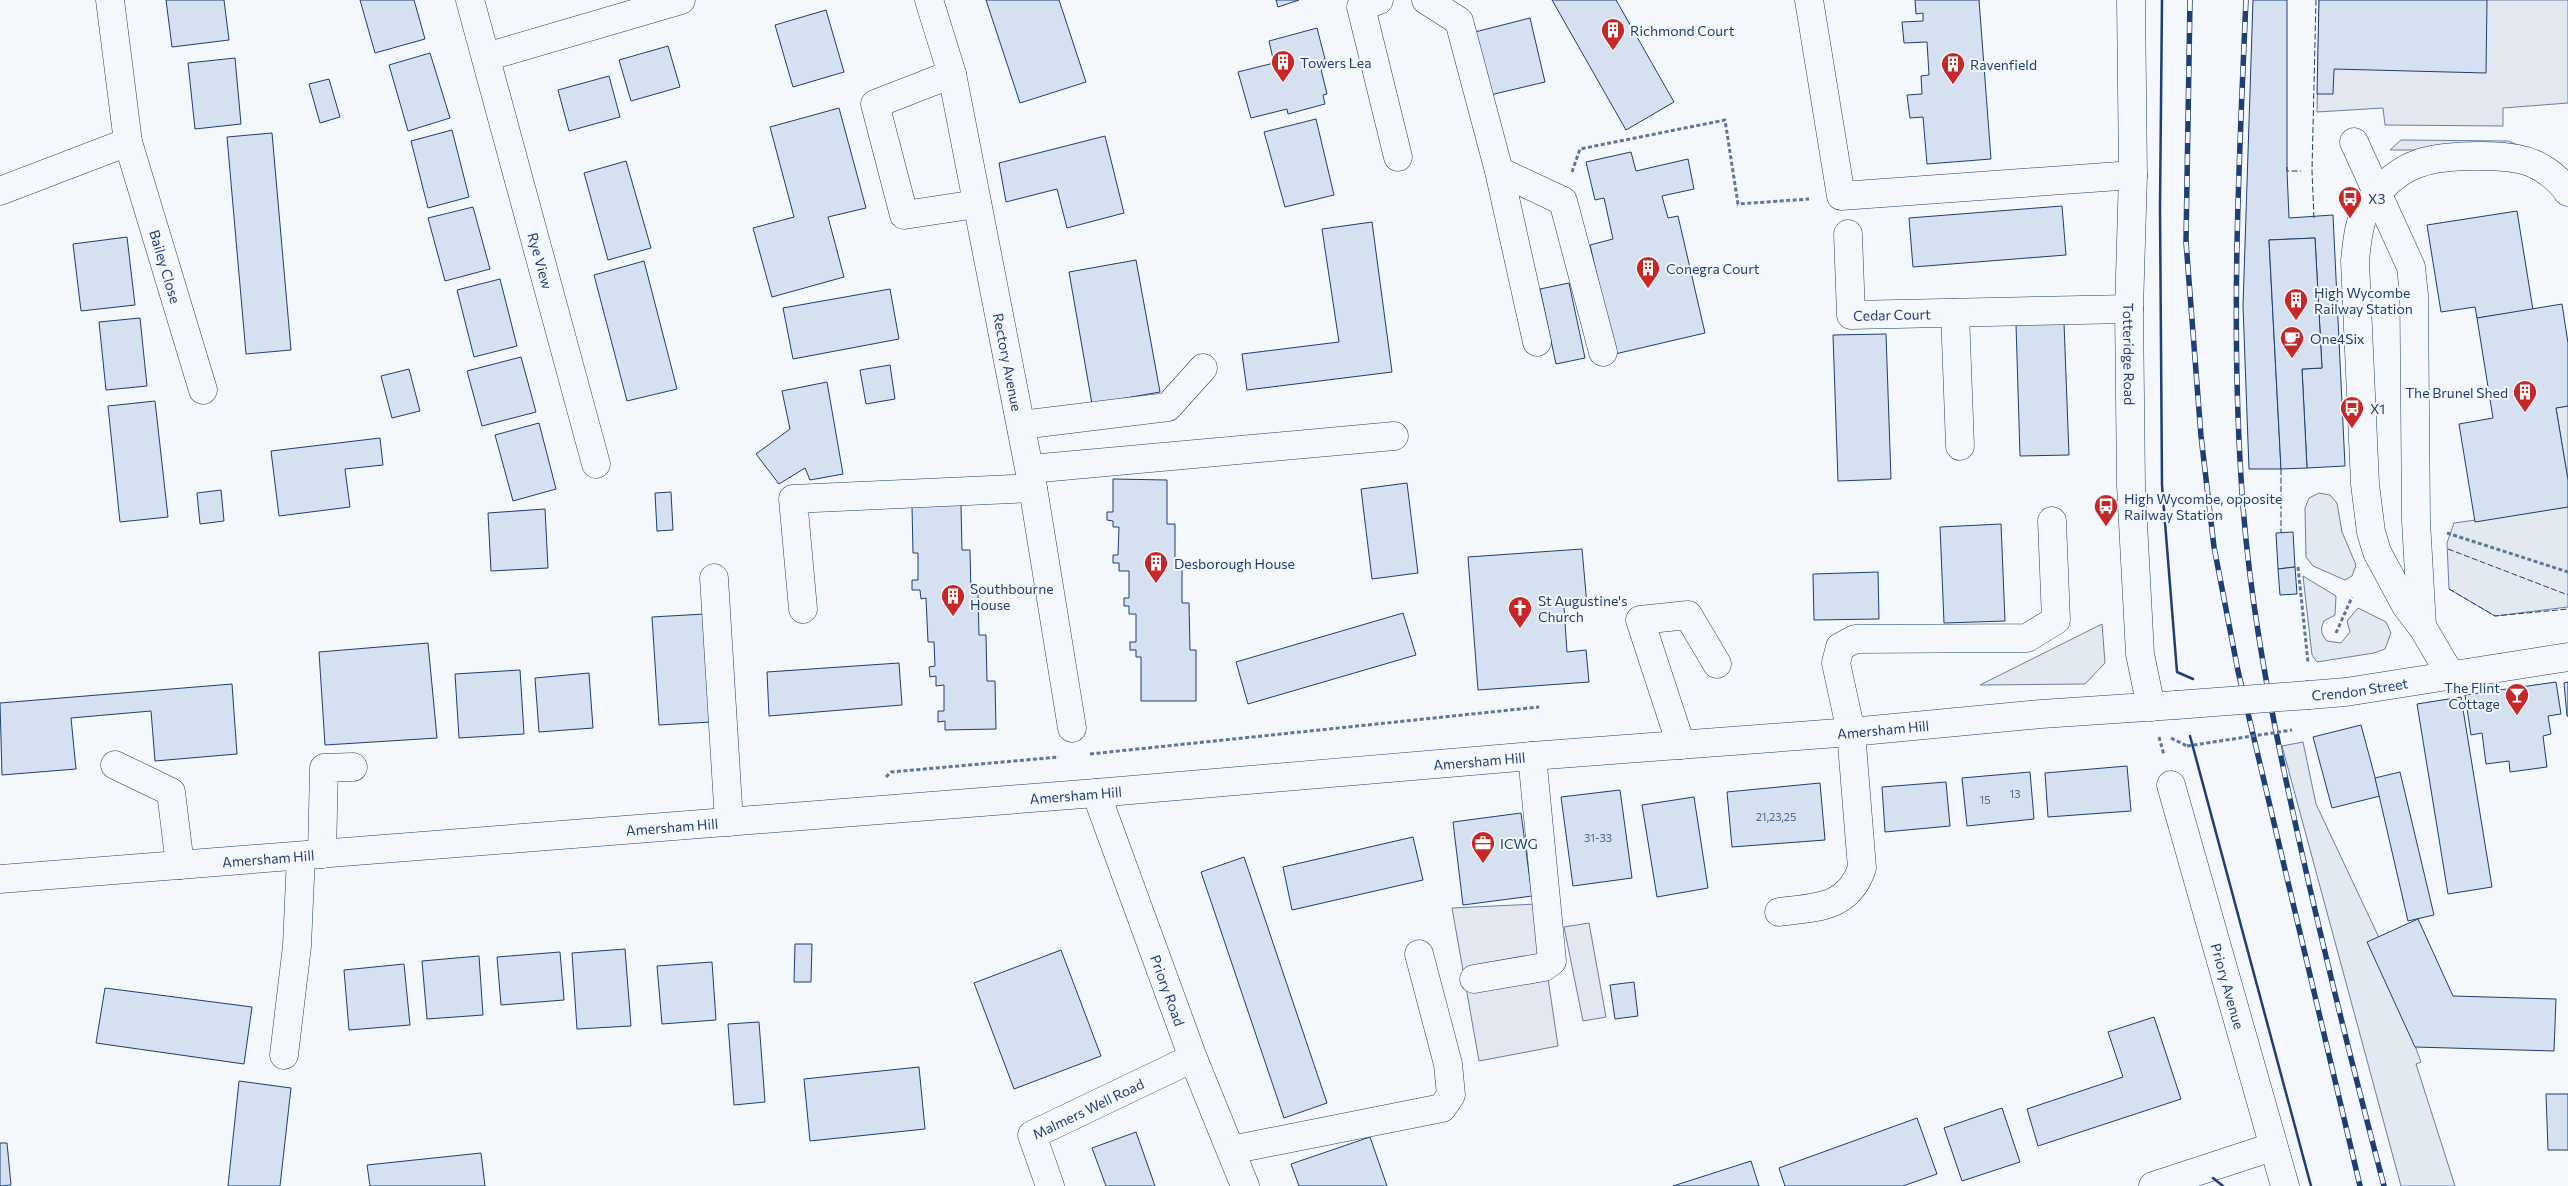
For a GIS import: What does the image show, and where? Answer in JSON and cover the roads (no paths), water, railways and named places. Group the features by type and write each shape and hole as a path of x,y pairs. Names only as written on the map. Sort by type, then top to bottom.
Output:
{"street":[{"name":"Bailey Close","path":"110,0 128,142 203,390"},
{"name":"Rye View","path":"470,0 596,464"},
{"path":"486,56 682,0"},
{"name":"Rectory Avenue","path":"929,0 952,74 1021,425 1072,728"},
{"path":"1379,0 1361,7 1398,157"},
{"path":"1426,0 1459,22 1499,171 1537,342"},
{"path":"1809,0 1841,196 2133,174"},
{"name":"Totteridge Road","path":"2131,0 2133,174 2129,309 2131,485 2140,654 2164,706"},
{"path":"952,74 875,104 904,215 977,204"},
{"path":"0,191 128,142"},
{"path":"2354,142 2411,267 2414,296 2416,511 2423,628"},
{"path":"2450,674 2423,628 2406,606 2377,552 2371,532 2365,484 2355,261 2358,230 2371,200 2393,178 2419,163 2449,157 2519,159 2543,169 2568,192"},
{"path":"1499,171 1563,201 1603,352"},
{"name":"Cedar Court","path":"1848,234 1851,315 2129,309"},
{"path":"1955,313 1960,446"},
{"path":"1021,425 1168,407 1203,368"},
{"path":"803,610 793,499 1031,479 1394,436"},
{"path":"1779,912 1830,905 1844,896 1857,881 1862,868 1851,732 1836,663 1840,647 1855,639 2027,638 2056,620 2052,521"},
{"path":"714,578 730,822"},
{"path":"1681,745 1640,620 1688,615 1717,664"},
{"name":"Crendon Street","path":"2164,706 2310,695 2568,656"},
{"name":"Amersham Hill","path":"0,879 1851,732 2040,714 2164,706"},
{"path":"1474,979 1544,967 1552,960 1532,756"},
{"path":"115,765 171,792 180,865"},
{"path":"284,1054 296,946 312,855 324,768 353,767"},
{"name":"Priory Avenue","path":"2171,785 2272,1147 2285,1186"},
{"name":"Priory Road","path":"1096,793 1194,1058 1245,1186"},
{"path":"1231,1150 1442,1108 1451,1095 1448,1064 1419,954"},
{"name":"Malmers Well Road","path":"1050,1186 1032,1135 1194,1058"},
{"path":"2153,1186 2272,1147"}],"railway":[{"path":"2190,0 2186,242 2201,436 2214,547 2238,671 2360,1186"},
{"path":"2246,0 2236,298 2238,417 2248,558 2259,639 2290,799 2335,993 2384,1186"}],"place":[{"name":"Richmond Court","path":"1613,51"},
{"name":"Towers Lea","path":"1283,83"},
{"name":"Ravenfield","path":"1953,85"},
{"name":"X3","path":"2350,219"},
{"name":"Conegra Court","path":"1648,289"},
{"name":"High Wycombe Railway Station","path":"2296,321"},
{"name":"One4Six","path":"2292,359"},
{"name":"The Brunel Shed","path":"2525,413"},
{"name":"X1","path":"2352,429"},
{"name":"High Wycombe, opposite Railway Station","path":"2106,527"},
{"name":"Desborough House","path":"1156,584"},
{"name":"Southbourne House","path":"953,617"},
{"name":"St Augustine's Church","path":"1520,629"},
{"name":"The Flint Cottage","path":"2517,716"},
{"name":"ICWG","path":"1483,864"}]}
